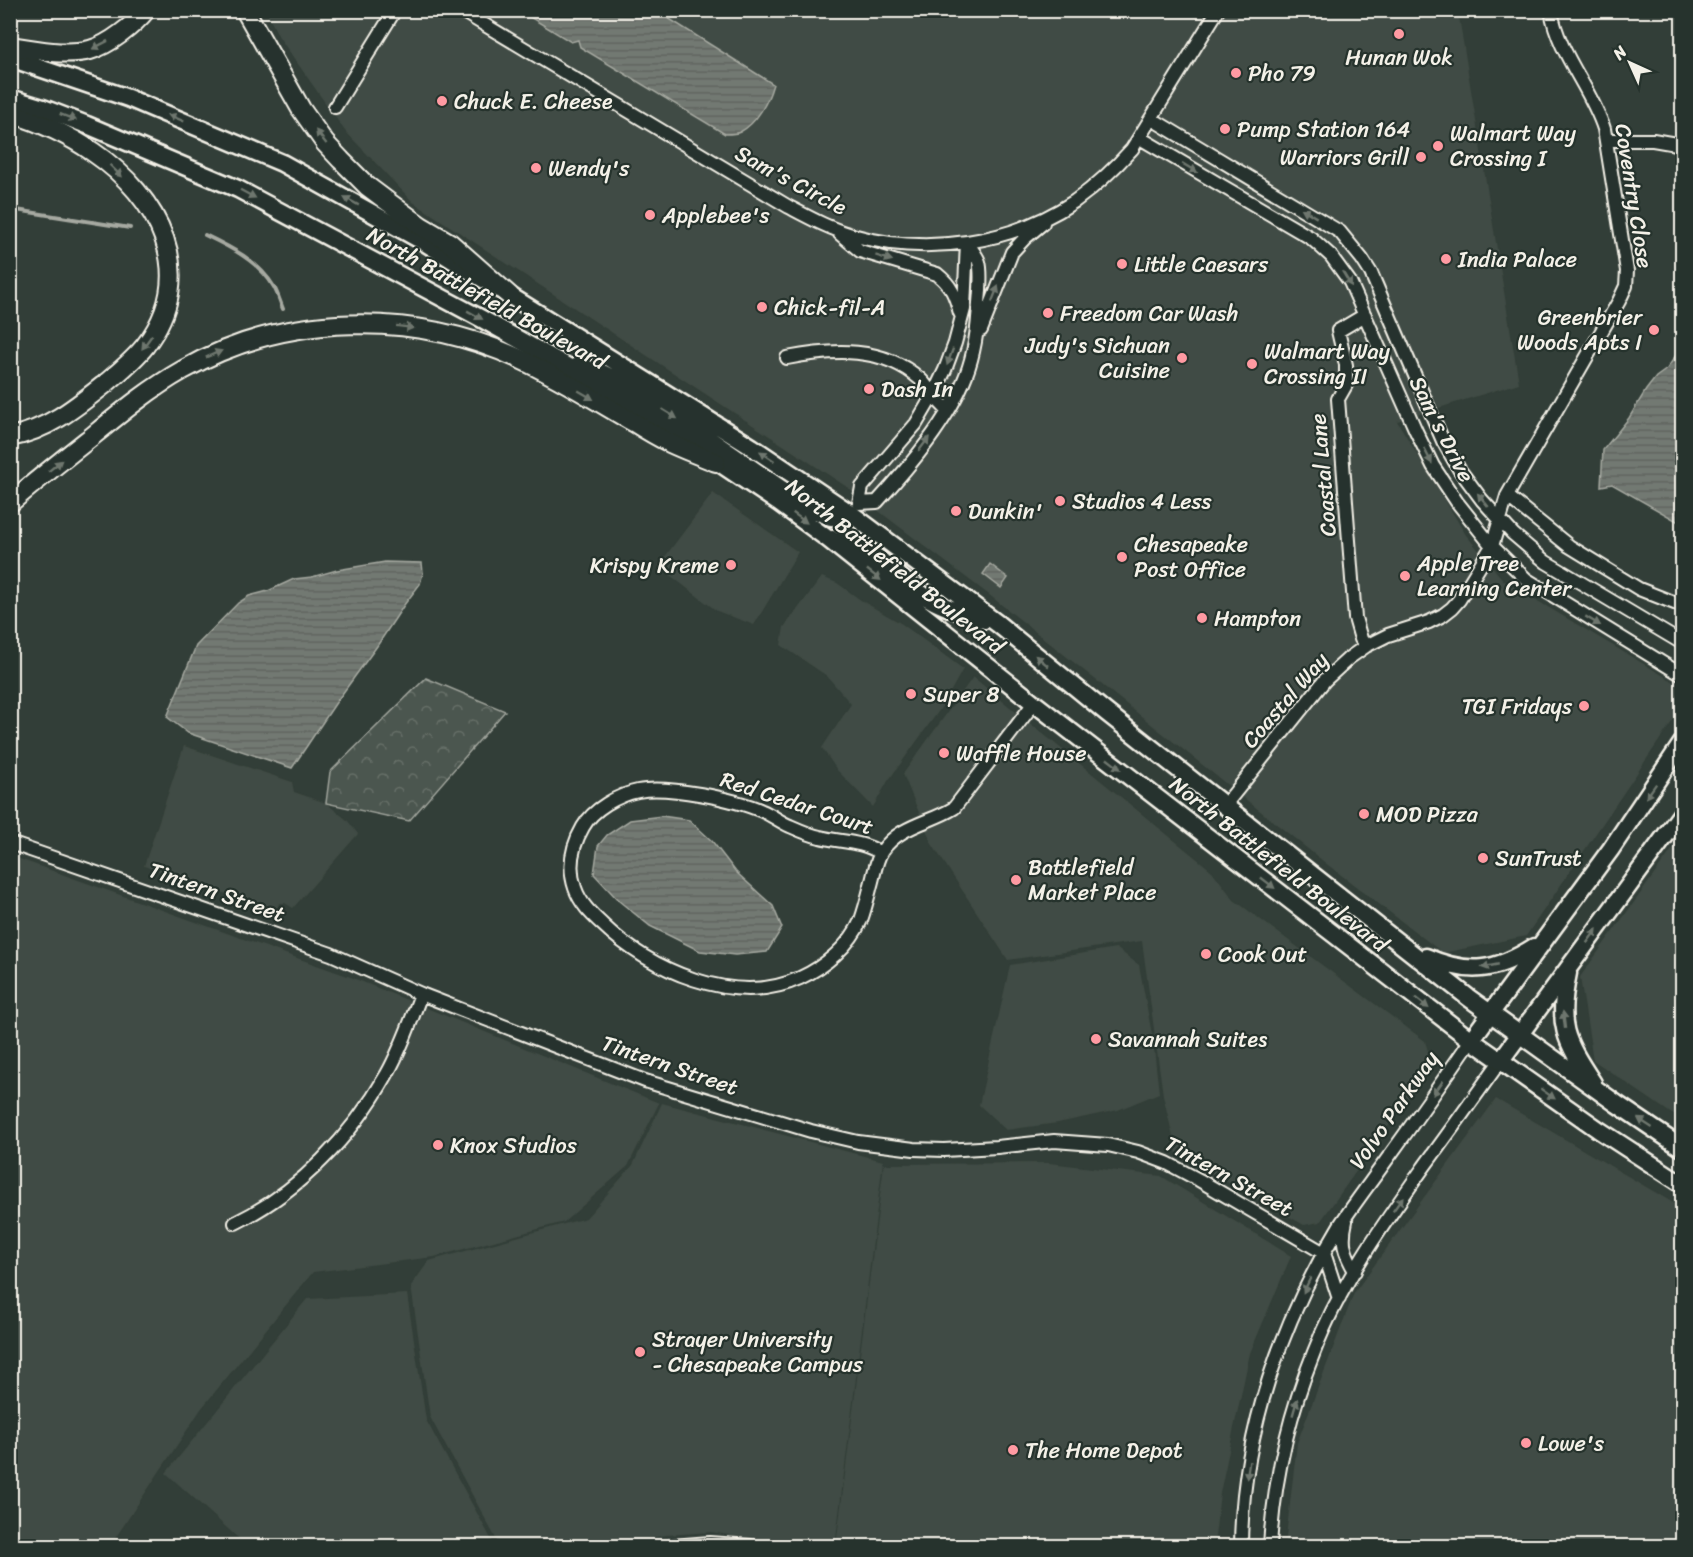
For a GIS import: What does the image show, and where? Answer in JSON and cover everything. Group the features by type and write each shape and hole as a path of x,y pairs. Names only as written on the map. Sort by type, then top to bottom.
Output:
{"highway":[{"path":"10,46 58,53 90,50 120,35 147,10"},
{"path":"245,10 301,109 340,160 367,186 421,226 450,243 510,296"},
{"path":"10,113 65,135 113,167 138,192 155,216 168,247 171,263 169,295 165,309 158,327 145,347 107,382 65,414 47,426 10,437"},
{"path":"10,503 121,412 183,369 224,350 273,334 334,325 376,324 417,328 490,347 543,370 670,443 716,462"}],"main road":[{"name":"North Battlefield Boulevard","path":"10,58 128,98 282,164 424,242 855,508 1107,713 1490,1013 1683,1148"},
{"name":"North Battlefield Boulevard","path":"10,98 87,124 238,189 445,298 636,408 828,539 1034,703 1471,1040 1599,1130 1683,1184"},
{"path":"561,363 587,368 612,378 705,436 819,513 842,518 855,508"},
{"path":"828,539 852,543 864,549 921,593 941,605 998,624"},
{"name":"Volvo Parkway","path":"1471,1040 1614,843 1683,743"},
{"path":"1501,1060 1683,813"},
{"path":"1406,948 1445,965 1478,969 1494,967 1513,960 1542,942"},
{"path":"1570,966 1563,1005 1563,1025 1576,1057 1603,1094"}],"street":[{"path":"335,107 395,10"},
{"name":"Sam's Circle","path":"460,10 816,222 883,242 926,245 967,242 1021,228 1062,208 1088,190 1114,169 1140,138 1218,10"},
{"name":"Coventry Close","path":"1492,546 1507,496 1620,301 1626,286 1627,271 1606,140 1599,114 1557,36 1551,10"},
{"name":"Sam's Drive","path":"1152,119 1340,232 1371,273 1443,441 1469,483 1500,520 1546,562 1683,643"},
{"name":"Sam's Drive","path":"1140,138 1315,242 1338,264 1350,282 1433,466 1457,502 1492,546 1533,584 1683,675"},
{"path":"1606,140 1644,139 1683,145"},
{"path":"855,508 877,502 899,477 948,411 966,375 974,348 1012,252 1025,238 1062,208"},
{"path":"834,229 860,251 937,274 954,292 962,318"},
{"path":"967,242 979,262 978,319 974,348"},
{"path":"828,539 855,508 862,488 916,424 949,361 964,309 967,242"},
{"name":"Coastal Lane","path":"1365,315 1338,331 1346,365 1346,385 1338,399 1355,618 1361,639 1366,646"},
{"path":"786,358 820,352 850,352 879,356 918,377 948,411"},
{"path":"1507,496 1569,546 1639,589 1683,606"},
{"name":"Coastal Way","path":"1225,805 1325,680 1366,646 1388,635 1429,622 1452,608 1460,600 1492,546"},
{"name":"Red Cedar Court","path":"880,853 866,846 818,837 789,826 762,811 736,802 659,789 638,791 618,798 600,809 585,823 576,838 571,872 575,889 583,904 615,937 638,954 663,968 717,985 750,989 772,987 795,981 815,971 833,957 848,940 860,921 880,853 891,840 919,822 944,814 954,808 1034,703"},
{"name":"Tintern Street","path":"10,843 331,954 421,994 655,1085 811,1131 858,1142 914,1149 944,1150 1054,1141 1108,1145 1138,1152 1167,1163 1191,1176 1324,1253"},
{"path":"235,1223 261,1209 297,1183 350,1129 391,1067 421,994"},
{"name":"Volvo Parkway","path":"1241,1546 1246,1480 1252,1441 1270,1373 1297,1306 1324,1253 1348,1214 1471,1040"},
{"path":"1270,1546 1277,1480 1299,1393 1314,1350 1339,1299 1395,1208 1501,1060"},
{"path":"1348,1214 1344,1229 1344,1246 1345,1254 1355,1271"},
{"path":"1324,1253 1339,1299"},
{"path":"672,1546 710,1543 751,1546"}],"shaded area":[{"path":"266,11 1458,11 1519,383 1397,421 1466,535 1504,581 1674,682 1680,710 1526,936 1443,953 1328,865 988,594 847,487 413,202 345,131 279,37"},
{"path":"520,11 657,11 773,84 757,118 738,133 725,134 580,47 578,40 571,42"},
{"path":"1682,351 1682,524 1612,484 1601,486 1603,450 1629,418 1656,377 1667,369 1676,355"},
{"path":"713,493 798,552 754,625 717,611 658,566"},
{"path":"385,562 422,563 423,573 420,584 292,768 188,733 167,717 196,646 238,603 249,596 268,591 294,579"},
{"path":"990,564 1008,578 1001,588 983,574"},
{"path":"822,577 837,583 862,601 902,624 963,669 943,705 888,781 873,807 837,770 822,748 851,704 827,676 781,645 784,627"},
{"path":"973,677 1212,871 1234,900 1425,1041 1432,1065 1320,1222 1304,1225 1177,1154 1163,1095 1142,941 1008,960 932,844 903,774"},
{"path":"184,746 292,782 294,792 326,803 347,820 358,834 293,908 285,903 279,903 276,911 144,866"},
{"path":"662,816 689,820 712,841 736,872 773,906 782,928 767,952 735,955 700,951 650,926 619,901 594,874 598,846 607,835 630,820"},
{"path":"1682,836 1682,1114 1672,1114 1593,1060 1580,977"},
{"path":"11,856 353,978 659,1103 628,1166 564,1222 434,1257 313,1272 201,1409 110,1546 11,1546"},
{"path":"1116,948 1139,965 1153,1040 1159,1093 1118,1110 1058,1123 1006,1130 979,1105 1010,965"},
{"path":"1496,1099 1682,1208 1682,1546 1285,1546 1297,1443 1354,1293"},
{"name":"Strayer University - Chesapeake Campus","path":"662,1103 883,1161 835,1546 764,1541 711,1532 666,1535 615,1546 500,1546 430,1417 411,1286 429,1261 586,1218 633,1165"},
{"path":"1049,1163 1161,1176 1291,1256 1250,1353 1220,1493 1214,1546 836,1546 884,1164"},
{"path":"407,1294 426,1420 495,1546 247,1546 166,1473 307,1299"}],"green space":[{"path":"426,678 505,711 409,821 326,803 330,772"}],"waterway":[{"path":"10,209 130,228"},
{"path":"205,235 252,262 274,287 283,309"}],"place":[{"name":"Hunan Wok","path":"1399,34"},
{"name":"Pho 79","path":"1236,73"},
{"name":"Chuck E. Cheese","path":"442,101"},
{"name":"Pump Station 164","path":"1225,129"},
{"name":"Walmart Way Crossing I","path":"1438,146"},
{"name":"Warriors Grill","path":"1421,157"},
{"name":"Wendy's","path":"536,168"},
{"name":"Applebee's","path":"650,215"},
{"name":"India Palace","path":"1446,259"},
{"name":"Little Caesars","path":"1122,264"},
{"name":"Chick-fil-A","path":"762,307"},
{"name":"Freedom Car Wash","path":"1048,313"},
{"name":"Greenbrier Woods Apts I","path":"1654,330"},
{"name":"Judy's Sichuan Cuisine","path":"1182,358"},
{"name":"Walmart Way Crossing II","path":"1252,364"},
{"name":"Dash In","path":"869,389"},
{"name":"Studios 4 Less","path":"1060,501"},
{"name":"Dunkin'","path":"956,511"},
{"name":"Chesapeake Post Office","path":"1122,557"},
{"name":"Krispy Kreme","path":"731,565"},
{"name":"Apple Tree Learning Center","path":"1405,576"},
{"name":"Hampton","path":"1202,618"},
{"name":"Super 8","path":"911,694"},
{"name":"TGI Fridays","path":"1584,706"},
{"name":"Waffle House","path":"944,753"},
{"name":"MOD Pizza","path":"1364,814"},
{"name":"SunTrust","path":"1483,858"},
{"name":"Battlefield Market Place","path":"1016,880"},
{"name":"Cook Out","path":"1206,954"},
{"name":"Savannah Suites","path":"1096,1039"},
{"name":"Knox Studios","path":"438,1145"},
{"name":"Strayer University - Chesapeake Campus","path":"640,1352"},
{"name":"Lowe's","path":"1526,1443"},
{"name":"The Home Depot","path":"1013,1450"}]}
